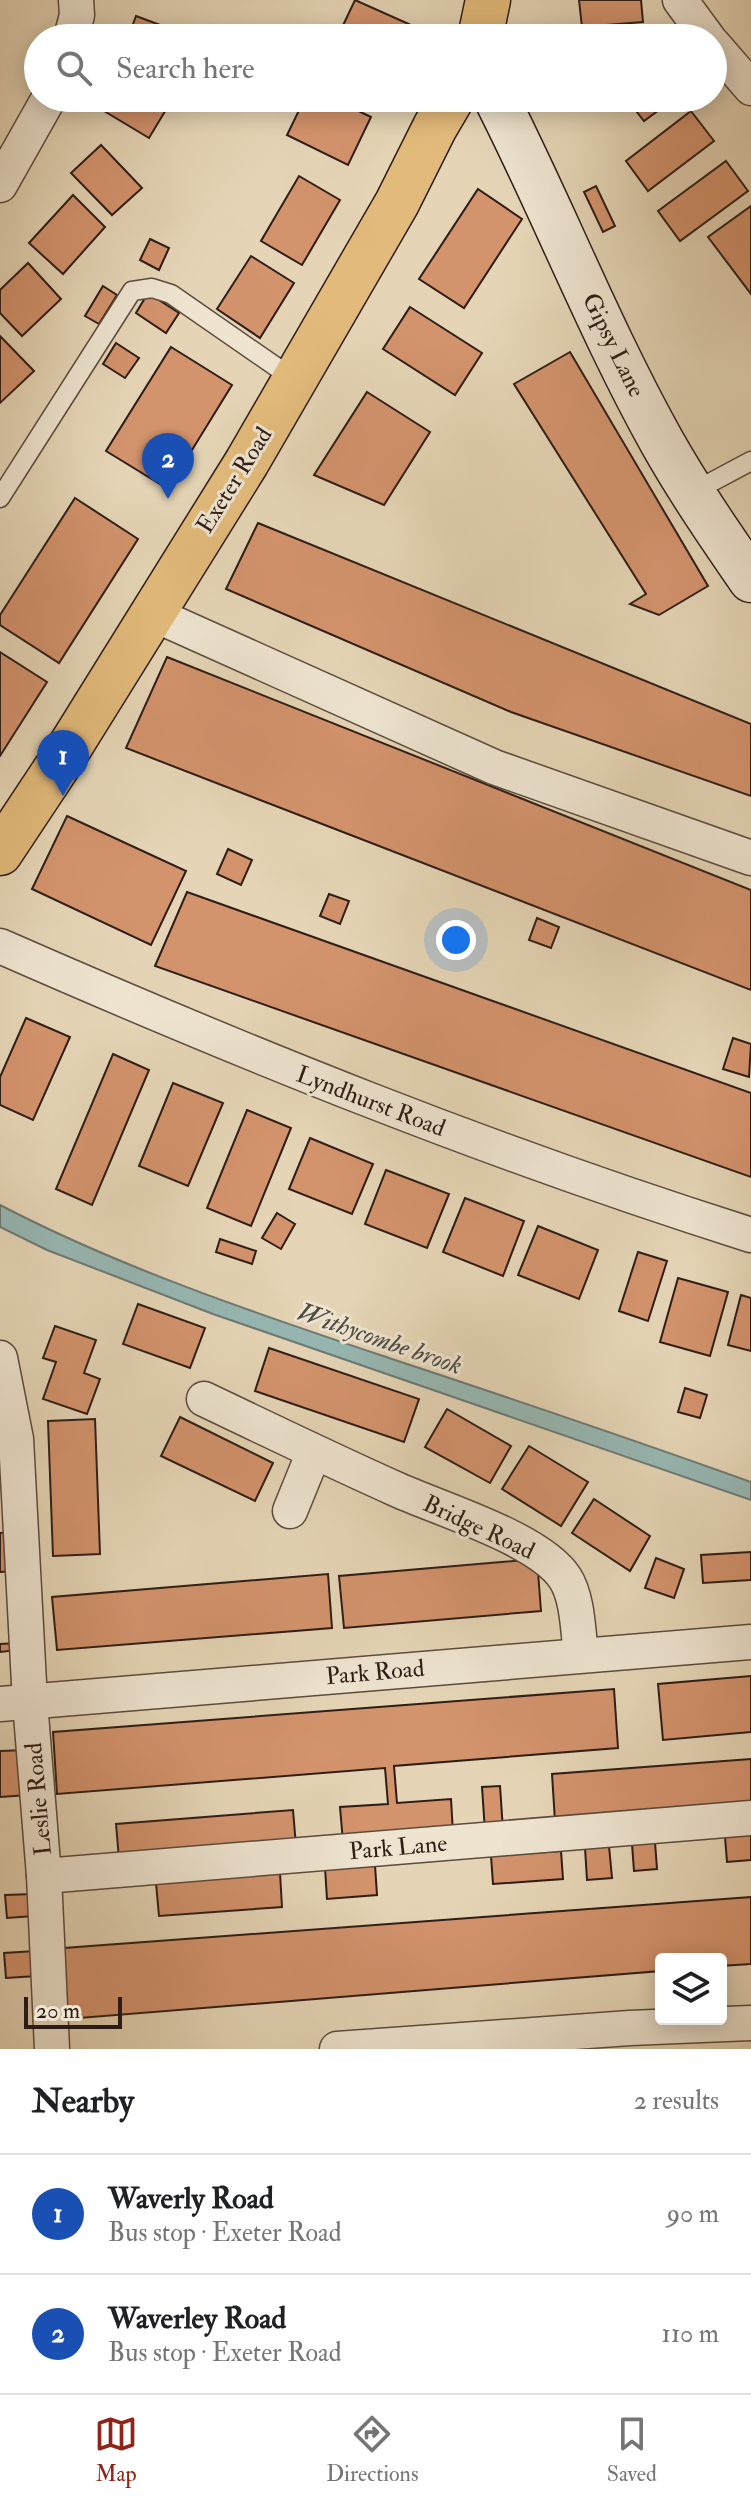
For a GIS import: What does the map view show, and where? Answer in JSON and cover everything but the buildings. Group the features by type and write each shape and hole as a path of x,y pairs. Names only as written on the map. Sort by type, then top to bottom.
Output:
{"highway":[{"path":"483,24 488,0"},
{"name":"Exeter Road","path":"7,829 247,462 397,203 444,112"}],"street":[{"path":"75,24 76,0"},
{"path":"680,0 698,24"},
{"path":"727,60 751,88"},
{"path":"0,185 41,112"},
{"name":"Gipsy Lane","path":"503,112 597,314 661,439 691,493 751,580"},
{"path":"151,613 494,767 751,858"},
{"name":"Lyndhurst Road","path":"0,946 263,1060 574,1177 751,1235"},
{"name":"Leslie Road","path":"0,1358 16,1439 15,1703 44,1876 52,2049"},
{"name":"Bridge Road","path":"204,1399 314,1452 453,1511 516,1541 551,1562 566,1578 581,1655"},
{"path":"290,1511 314,1452"},
{"name":"Park Road","path":"15,1703 751,1642"},
{"name":"Park Lane","path":"44,1876 751,1818"},
{"path":"337,2049 632,2038 751,2023"}],"lane":[{"path":"0,498 132,291 152,288 171,294 295,380"},
{"path":"691,493 751,461"}],"water":[{"path":"0,1205 94,1250 192,1289 751,1482 751,1500 213,1314 47,1250 0,1227"}],"place":[{"name":"Waverley Road","path":"168,499"},
{"name":"Waverly Road","path":"63,796"}],"water label":[{"name":"Withycombe brook","path":"380,1338"}]}
